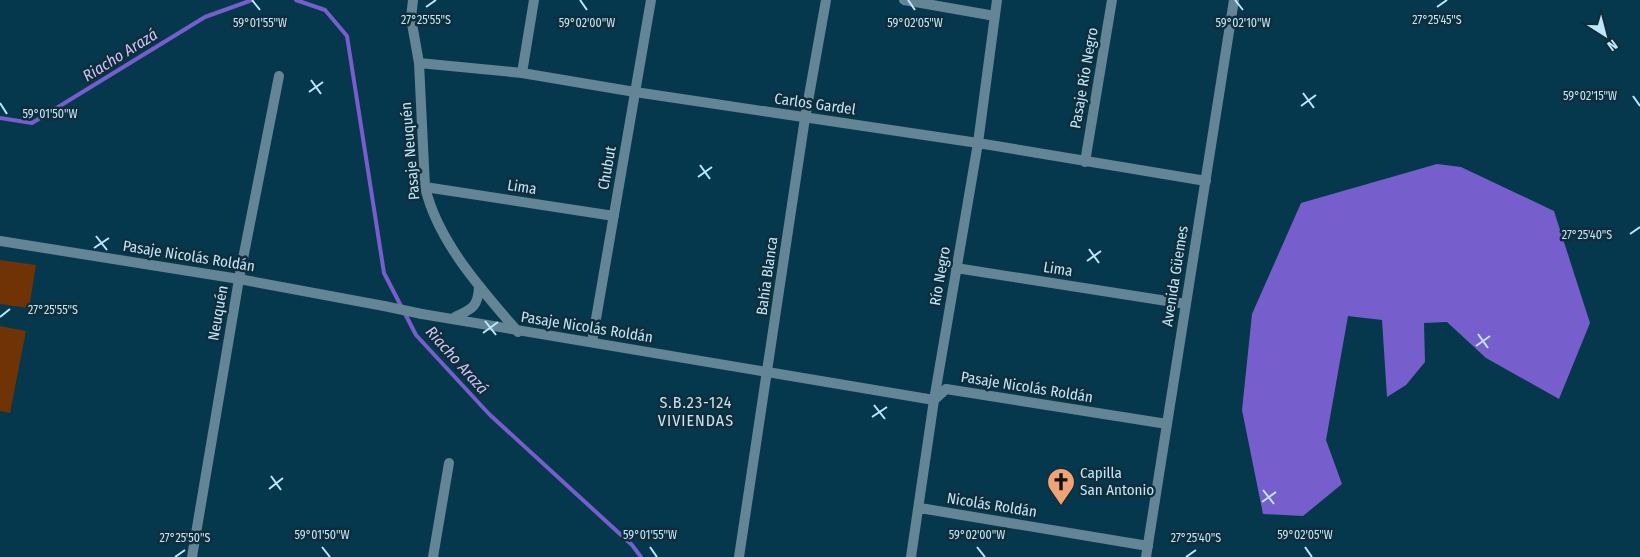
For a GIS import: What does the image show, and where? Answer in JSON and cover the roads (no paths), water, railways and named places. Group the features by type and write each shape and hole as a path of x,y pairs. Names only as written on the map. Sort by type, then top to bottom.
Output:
{"street":[{"name":"Pasaje Neuquén","path":"414,0 411,18 419,63 425,187 430,205 440,227 480,287 518,332"},
{"path":"522,72 534,0"},
{"name":"Chubut","path":"592,342 651,0"},
{"name":"Bahía Blanca","path":"739,557 805,118 826,0"},
{"path":"904,0 995,16"},
{"name":"Río Negro","path":"911,557 920,508 934,400 978,142 997,0"},
{"name":"Pasaje Río Negro","path":"1085,162 1112,0"},
{"name":"Avenida Güemes","path":"1146,557 1234,0"},
{"name":"Carlos Gardel","path":"419,63 522,72 635,92 978,142 1085,162 1206,181"},
{"name":"Neuquén","path":"192,557 239,279 279,76"},
{"name":"Lima","path":"425,187 614,216"},
{"name":"Pasaje Nicolás Roldán","path":"0,241 239,279 422,314 455,318 518,332 592,342 934,400 946,389 1167,424"},
{"name":"Lima","path":"956,268 1186,304"},
{"path":"455,318 469,311 478,301 480,287"},
{"path":"433,557 449,463"},
{"name":"Nicolás Roldán","path":"920,508 1148,546"}],"waterway":[{"name":"Riacho Arazá","path":"0,118 32,123 205,17 252,0"},
{"name":"Riacho Arazá","path":"296,0 325,10 347,36 384,273 416,335 489,414 632,545 641,557"}],"place":[{"name":"Capilla San Antonio","path":"1061,506"}],"district":[{"name":"S.B.23-124 VIVIENDAS","path":"696,411"}]}
